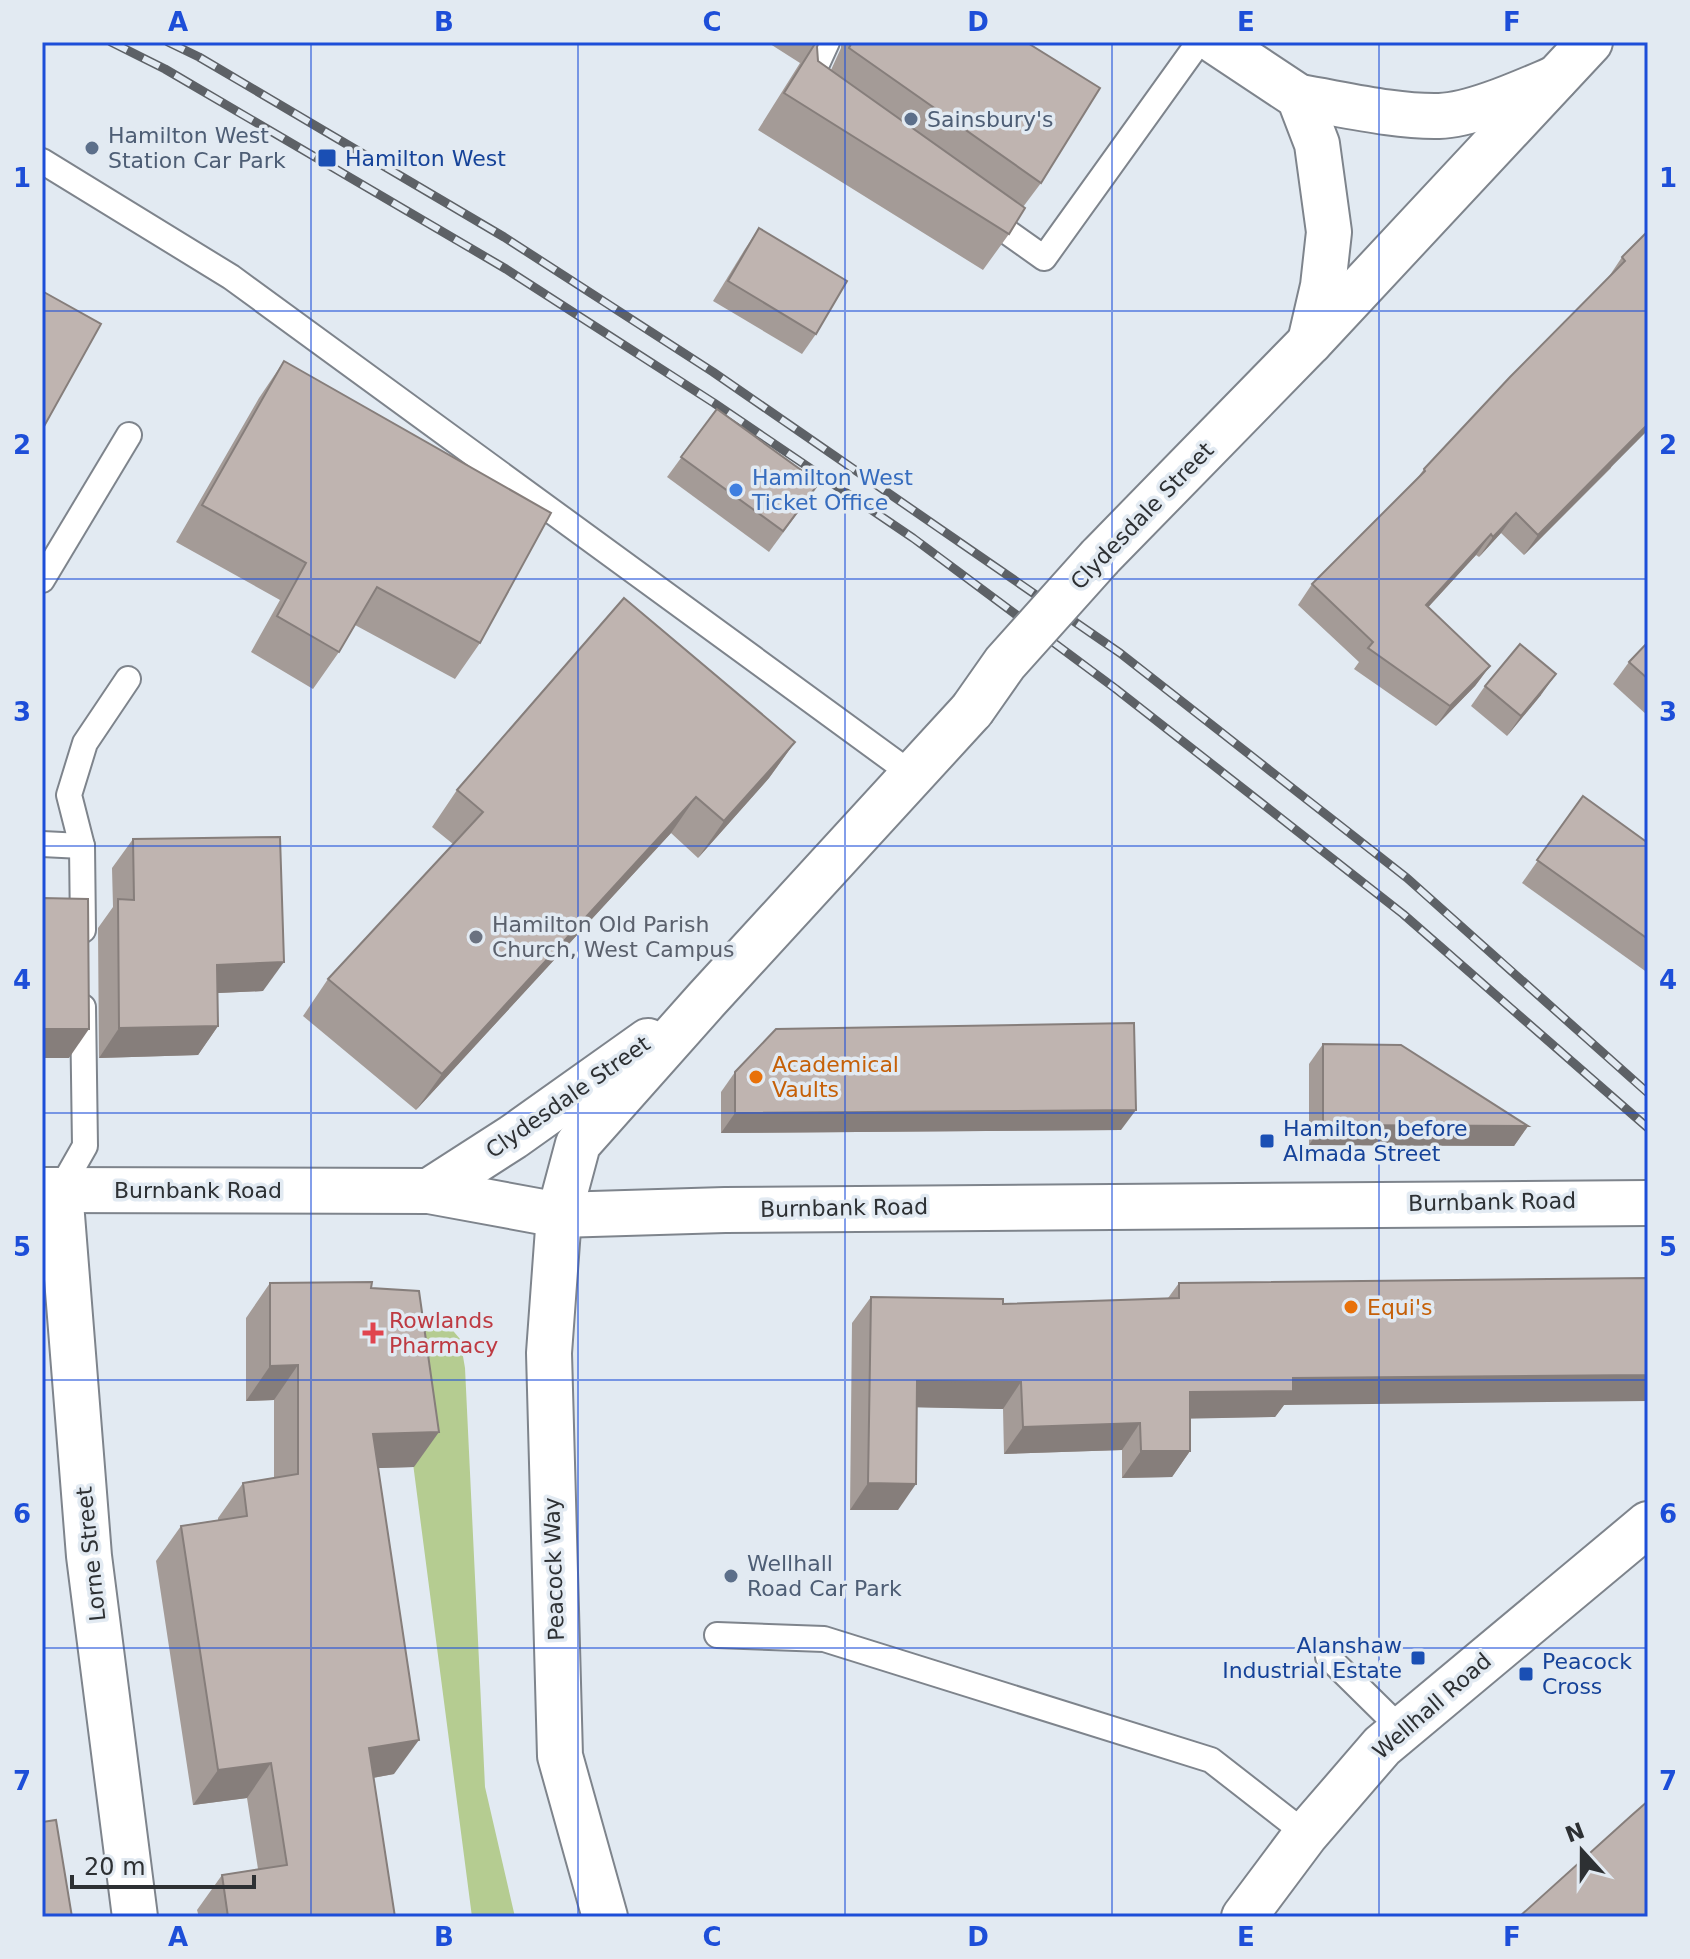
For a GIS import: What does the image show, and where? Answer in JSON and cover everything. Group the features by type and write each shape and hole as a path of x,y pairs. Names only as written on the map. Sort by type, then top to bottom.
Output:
{"main road":[{"path":"1216,42 1299,97 1374,109 1441,116 1496,103 1556,78"},
{"name":"Clydesdale Street","path":"559,1215 578,1144 972,710 1005,663 1100,557 1310,342 1590,42"},
{"path":"1299,97 1317,144 1329,232 1323,286 1310,342"},
{"name":"Clydesdale Street","path":"429,1191 513,1137 706,1000"},
{"name":"Burnbank Road","path":"51,1190 429,1191 559,1215 756,1209 1648,1203"},
{"name":"Lorne Street","path":"51,1190 89,1556 135,1917"},
{"name":"Peacock Way","path":"559,1215 549,1353 560,1756 605,1917"},
{"name":"Wellhall Road","path":"1244,1917 1306,1834 1382,1746 1648,1524"}],"lane":[{"path":"827,42 805,90 830,108"},
{"path":"968,205 1044,258 1199,42"},
{"path":"42,161 231,277 913,775"},
{"path":"42,580 129,435"},
{"path":"83,957 82,846 69,795 85,743 128,679"},
{"path":"42,844 82,846"},
{"path":"51,1190 85,1146 83,988"},
{"path":"717,1635 824,1639 1211,1760 1306,1834"},
{"path":"1328,1657 1401,1729"}],"green space":[{"path":"395,1325 449,1326 460,1339 465,1368 485,1787 515,1917 472,1917"}],"building":[{"path":"816,42 819,42 818,61 1025,208 1009,234 784,93"},
{"path":"852,42 1026,42 1100,88 1041,183 849,48"},
{"path":"759,228 847,281 816,334 728,281"},
{"path":"1648,231 1648,424 1538,535 1516,513 1493,537 1491,534 1426,605 1490,666 1450,706 1368,648 1373,642 1312,584 1425,471 1510,377 1625,261 1622,257"},
{"path":"42,291 101,324 42,430"},
{"path":"284,361 551,513 480,643 377,587 339,652 277,616 306,563 202,505"},
{"path":"717,409 819,483 783,531 681,457"},
{"name":"Hamilton Old Parish Church, West Campus","path":"624,598 795,742 724,821 696,797 442,1074 328,979 483,812 457,790"},
{"path":"1648,642 1648,679 1629,662"},
{"path":"1520,644 1556,674 1521,716 1485,686"},
{"path":"1583,796 1648,843 1648,939 1537,860"},
{"path":"280,837 284,962 217,965 218,1026 119,1028 118,899 134,900 133,839"},
{"path":"42,898 88,899 89,1029 42,1029"},
{"path":"1134,1023 1136,1110 735,1113 735,1072 776,1029"},
{"path":"1323,1044 1401,1045 1528,1126 1323,1125"},
{"path":"1648,1278 1648,1375 1293,1378 1293,1391 1190,1392 1190,1451 1141,1451 1140,1423 1023,1427 1021,1382 917,1381 916,1484 868,1483 871,1297 1003,1299 1003,1304 1179,1298 1179,1283"},
{"path":"372,1282 371,1288 419,1291 439,1432 373,1434 419,1740 369,1748 395,1917 228,1917 222,1875 287,1865 271,1763 218,1770 181,1526 247,1516 243,1483 298,1474 298,1365 270,1366 270,1283"},
{"path":"1648,1801 1648,1917 1519,1917 1632,1815"},
{"path":"56,1820 72,1917 42,1917 42,1822"}],"railway":[{"path":"111,42 165,69 506,269 714,403 913,538 1116,689 1403,914 1648,1128"},
{"path":"168,42 199,57 504,237 713,372 1120,653 1407,878 1648,1093"}],"place":[{"name":"Sainsbury's","path":"911,119"},
{"name":"Hamilton West Station Car Park","path":"92,148"},
{"name":"Hamilton West","path":"327,158"},
{"name":"Hamilton West Ticket Office","path":"736,490"},
{"name":"Hamilton Old Parish Church, West Campus","path":"476,937"},
{"name":"Academical Vaults","path":"756,1077"},
{"name":"Hamilton, before Almada Street","path":"1267,1141"},
{"name":"Equi's","path":"1351,1307"},
{"name":"Rowlands Pharmacy","path":"373,1333"},
{"name":"Wellhall Road Car Park","path":"731,1576"},
{"name":"Alanshaw Industrial Estate","path":"1418,1658"},
{"name":"Peacock Cross","path":"1526,1674"}]}
